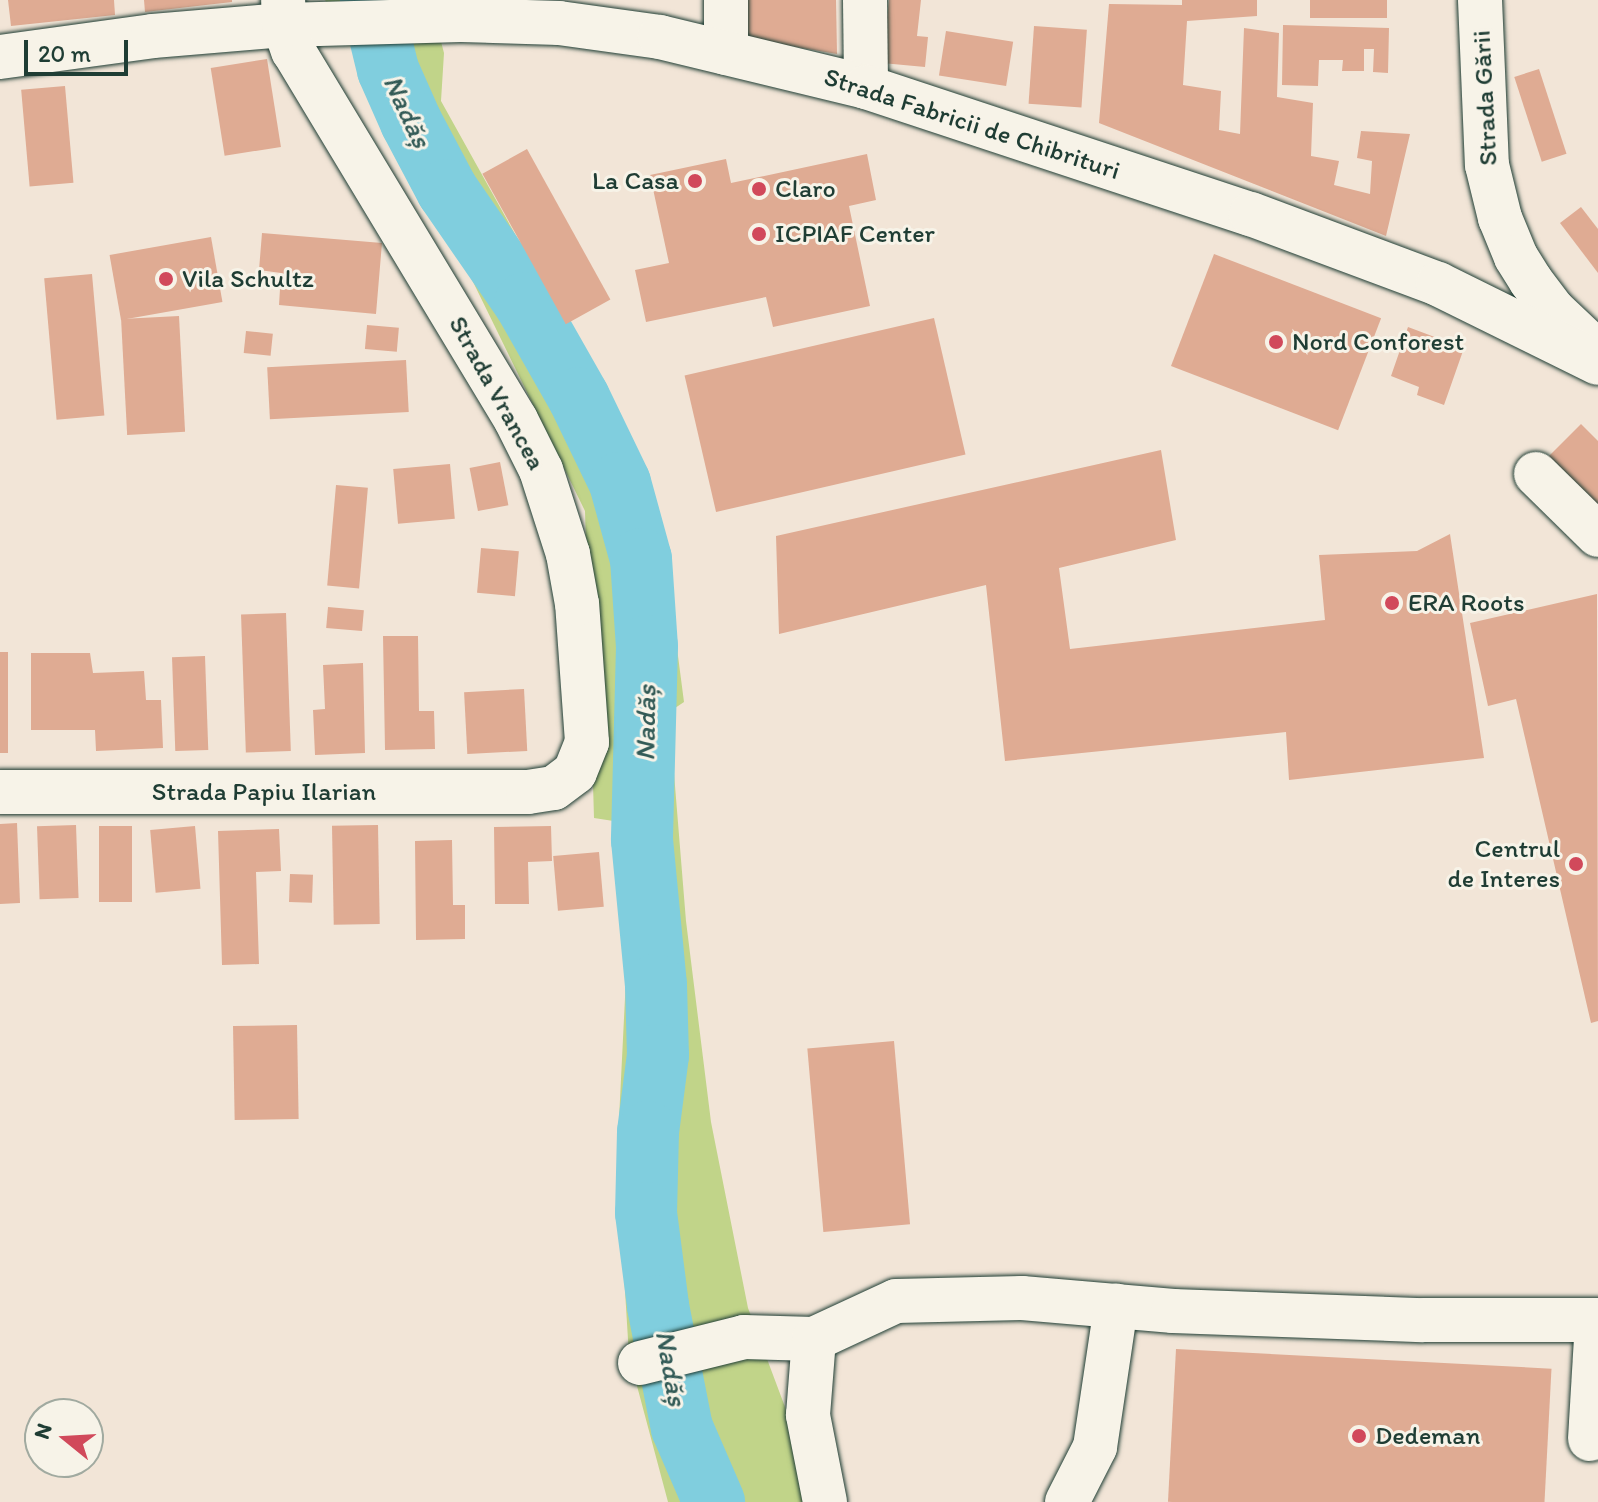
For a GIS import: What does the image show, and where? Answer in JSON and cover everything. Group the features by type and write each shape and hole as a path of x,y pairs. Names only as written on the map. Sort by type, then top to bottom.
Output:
{"street":[{"path":"726,0 726,53"},
{"path":"865,0 866,87"},
{"name":"Strada Gării","path":"1480,0 1487,165 1500,218 1516,257 1531,281 1554,311 1598,354"},
{"name":"Strada Fabricii de Chibrituri","path":"0,57 294,16 559,23 660,37 866,87 1251,214 1438,284 1598,363"},
{"name":"Strada Vrancea","path":"294,16 293,51 516,420 555,507 577,604 587,742 575,772 554,788 528,792"},
{"path":"1536,474 1598,535"},
{"name":"Strada Papiu Ilarian","path":"0,792 528,792"},
{"path":"640,1363 744,1337 814,1339 896,1301 1022,1298 1116,1306 1423,1320 1597,1320 1590,1439"},
{"path":"1067,1502 1095,1447 1116,1306"},
{"path":"814,1339 808,1415 825,1502"}],"green space":[{"path":"325,0 430,0 444,53 441,101 584,358 662,533 684,702 669,712 686,921 711,1122 748,1308 785,1407 806,1502 668,1502 629,1356 617,1160 628,937 620,822 594,818 585,511 368,67"}],"building":[{"path":"8,0 114,0 115,15 11,26"},
{"path":"144,0 232,0 232,2 145,12"},
{"path":"743,0 836,0 837,54 743,38"},
{"path":"889,0 921,0 917,36 928,37 925,67 882,63"},
{"path":"1182,0 1257,0 1257,16 1187,21 1183,85 1221,91 1219,130 1240,134 1244,28 1279,33 1277,97 1313,103 1311,156 1339,161 1334,185 1370,194 1372,161 1357,158 1361,131 1410,134 1386,236 1099,123 1109,4 1182,5"},
{"path":"1310,0 1387,0 1387,18 1310,18"},
{"path":"1283,25 1389,28 1388,73 1373,72 1374,49 1364,49 1364,71 1342,71 1343,60 1319,60 1318,86 1282,85"},
{"path":"1034,26 1087,30 1081,108 1029,104"},
{"path":"946,31 1013,42 1006,86 939,75"},
{"path":"267,59 281,147 225,156 211,68"},
{"path":"1539,69 1567,154 1542,162 1514,77"},
{"path":"65,86 73,183 30,186 21,90"},
{"path":"527,149 610,299 566,324 482,174"},
{"name":"ICPIAF Center","path":"867,154 876,200 849,206 870,306 773,327 766,297 646,322 635,270 669,263 650,175 726,159 731,183"},
{"path":"1581,207 1598,229 1598,273 1560,223"},
{"path":"262,233 382,243 376,314 279,305 281,273 259,270"},
{"name":"Vila Schultz","path":"211,237 222,302 121,320 110,255"},
{"name":"Nord Conforest","path":"1214,254 1381,318 1338,430 1171,366"},
{"path":"92,274 104,415 57,420 44,278"},
{"path":"179,316 185,432 127,435 121,319"},
{"path":"934,318 965,454 716,512 685,376"},
{"path":"367,325 399,328 397,352 365,349"},
{"path":"1408,327 1464,348 1444,405 1417,395 1419,387 1391,376"},
{"path":"246,331 273,334 271,356 244,353"},
{"path":"406,360 409,412 270,419 267,367"},
{"path":"1581,424 1598,441 1598,523 1541,464"},
{"name":"ERA Roots","path":"1161,450 1176,540 1059,568 1070,649 1325,620 1319,555 1417,551 1450,534 1484,758 1289,780 1286,732 1005,761 986,585 779,634 776,536"},
{"path":"500,462 508,505 478,511 470,468"},
{"path":"450,464 455,519 398,524 393,469"},
{"path":"336,485 368,488 359,588 327,586"},
{"path":"481,548 519,551 515,596 477,593"},
{"name":"Centrul de Interes","path":"1597,594 1598,1021 1591,1023 1516,699 1488,706 1470,623"},
{"path":"328,607 364,610 362,631 326,628"},
{"path":"286,613 291,751 246,752 241,615"},
{"path":"383,636 418,636 419,711 434,711 435,749 385,750"},
{"path":"0,652 8,652 8,753 0,753"},
{"path":"31,653 90,653 93,673 144,671 146,700 161,700 163,748 96,751 95,730 31,730"},
{"path":"205,656 208,750 175,751 172,657"},
{"path":"363,663 365,753 315,755 313,710 325,709 323,665"},
{"path":"524,689 527,751 467,754 464,692"},
{"path":"17,823 20,903 0,904 0,824"},
{"path":"76,825 79,898 40,899 37,826"},
{"path":"378,825 380,924 334,925 332,826"},
{"path":"99,826 132,826 132,902 99,902"},
{"path":"195,826 200,889 156,893 150,830"},
{"path":"551,826 552,861 528,862 529,904 495,904 494,827"},
{"path":"279,829 281,871 256,872 259,964 222,965 218,831"},
{"path":"452,840 453,905 465,905 465,939 416,940 415,841"},
{"path":"599,852 604,907 558,911 553,856"},
{"path":"290,874 313,875 312,903 289,902"},
{"path":"297,1025 299,1119 235,1120 233,1026"},
{"path":"894,1041 910,1224 823,1232 807,1049"},
{"name":"Dedeman","path":"1176,1349 1551,1369 1544,1502 1168,1502"}],"waterway":[{"name":"Nadăș","path":"371,0 388,70 411,122 447,190 525,303 579,398 620,483 641,559 647,646 642,840 656,985 658,1055 648,1132 646,1213 658,1306 682,1428 714,1502"}],"place":[{"name":"La Casa","path":"695,181"},
{"name":"Claro","path":"759,189"},
{"name":"ICPIAF Center","path":"759,234"},
{"name":"Vila Schultz","path":"166,279"},
{"name":"Nord Conforest","path":"1276,342"},
{"name":"ERA Roots","path":"1392,603"},
{"name":"Centrul de Interes","path":"1576,864"},
{"name":"Dedeman","path":"1359,1436"}]}
